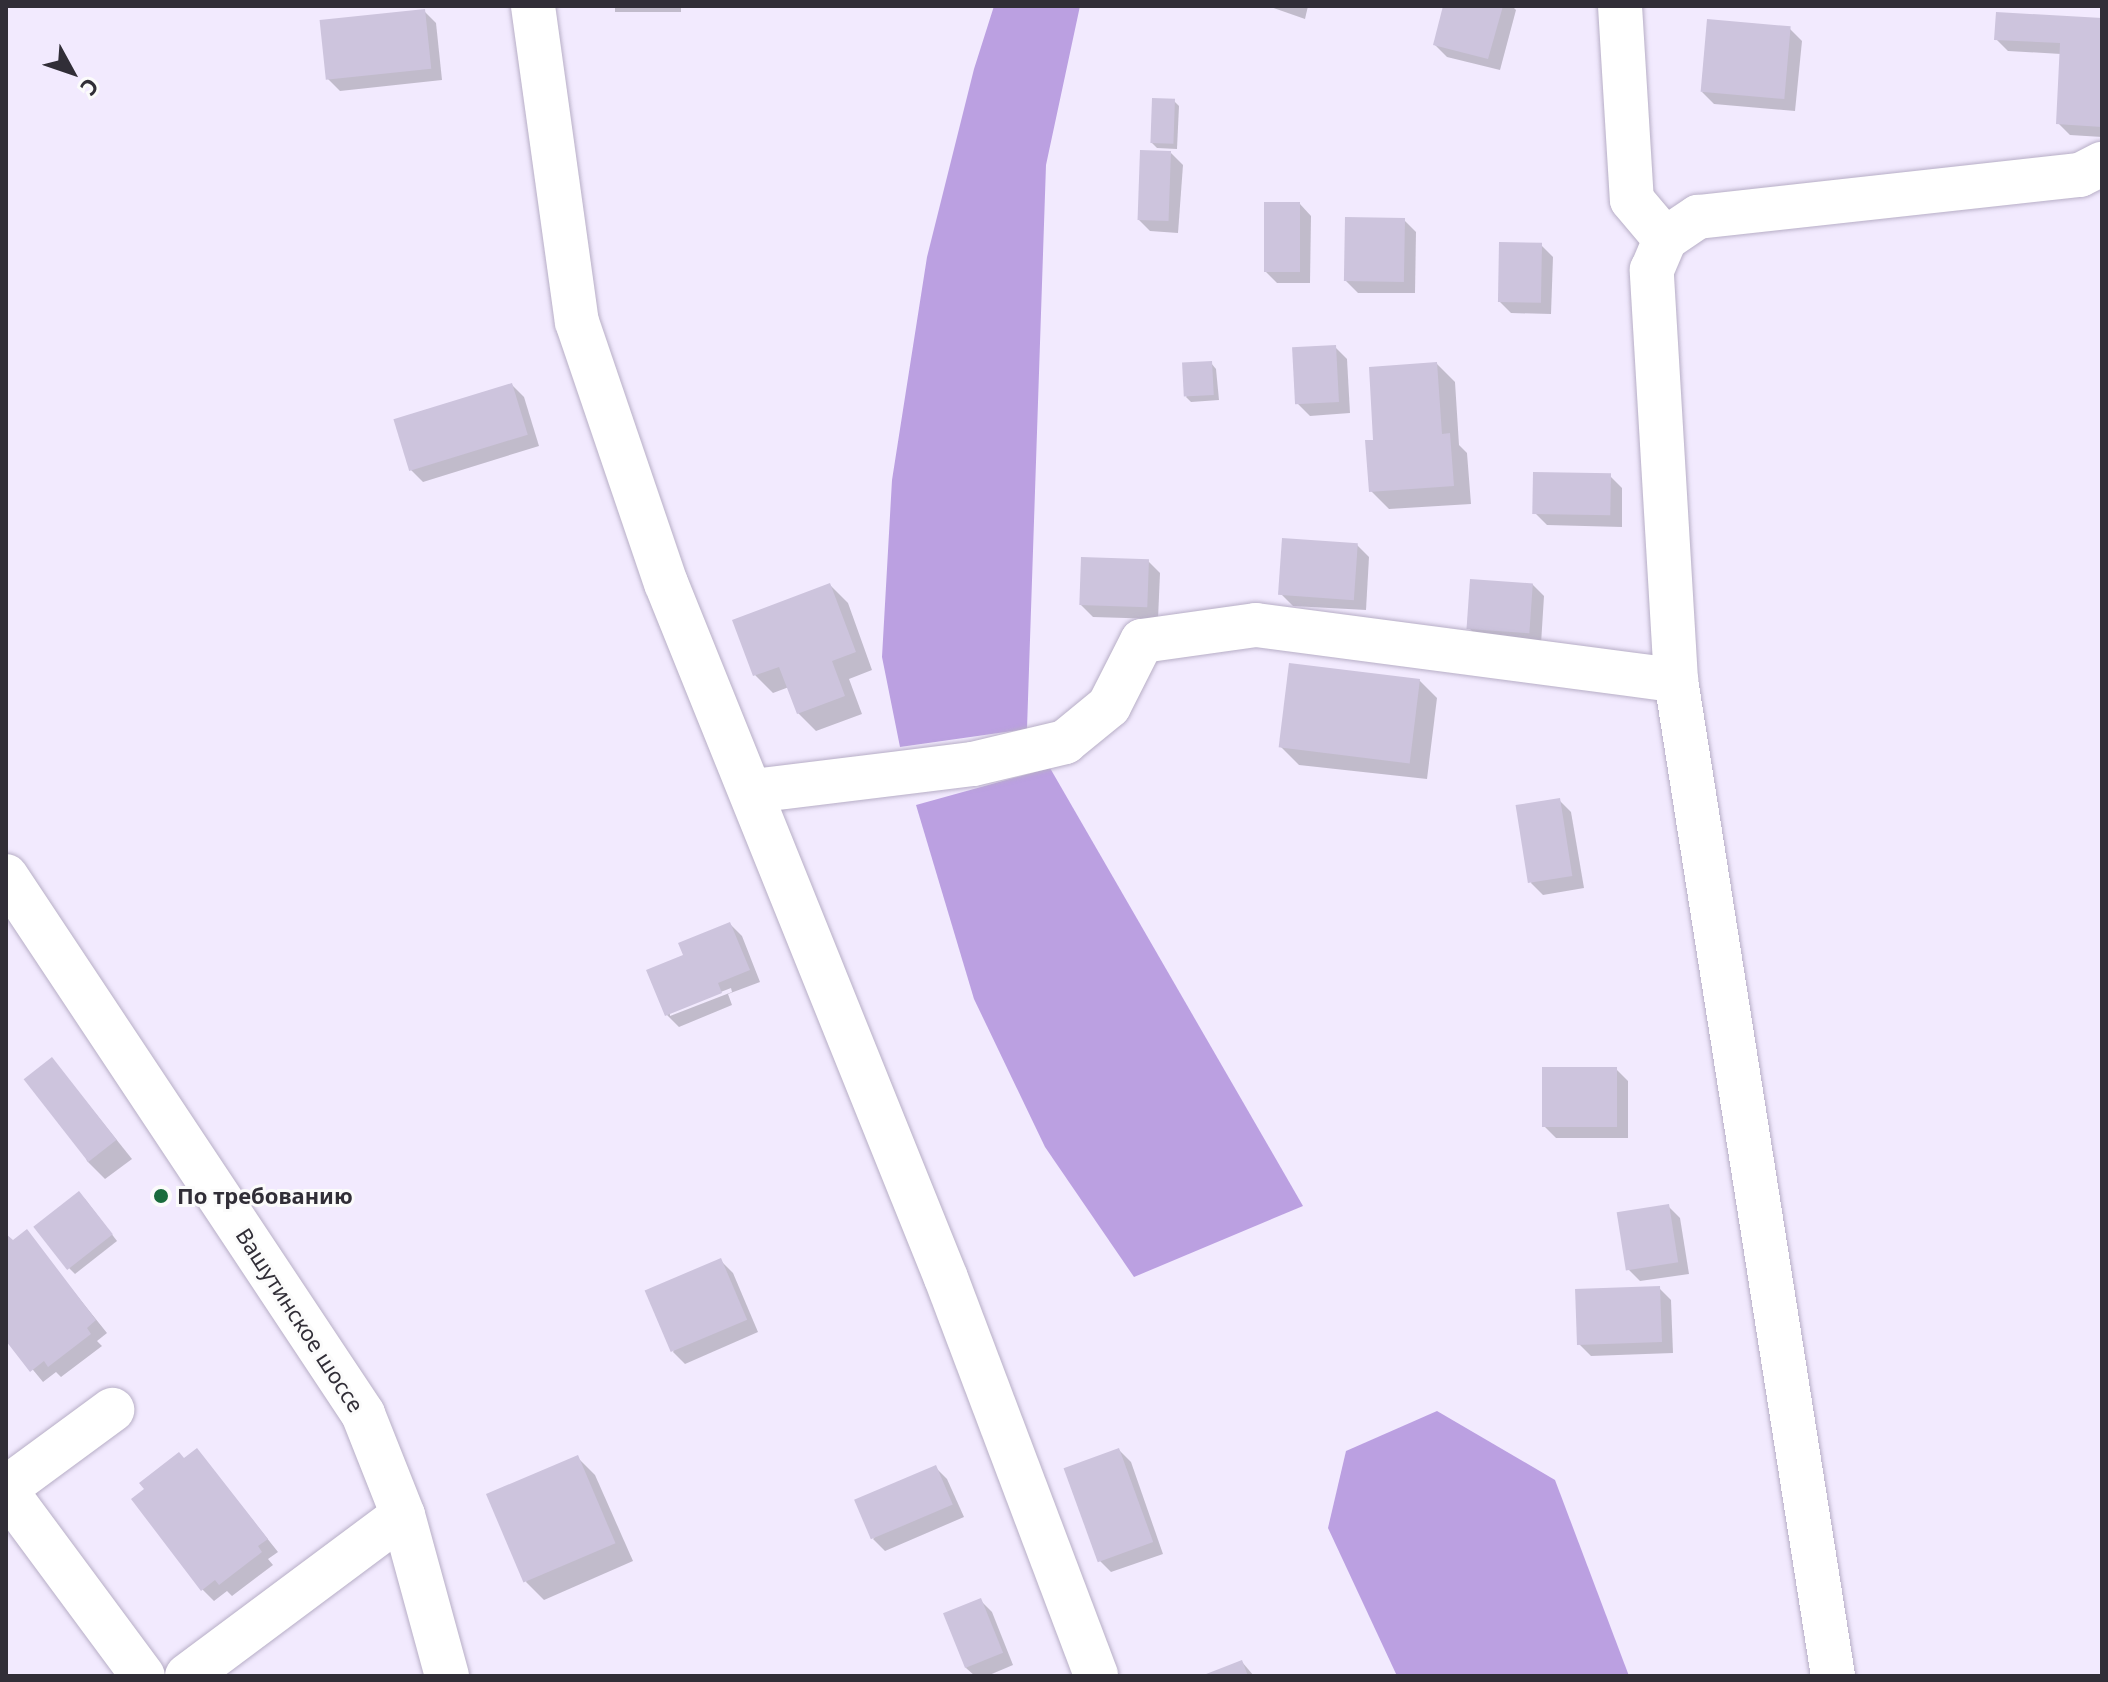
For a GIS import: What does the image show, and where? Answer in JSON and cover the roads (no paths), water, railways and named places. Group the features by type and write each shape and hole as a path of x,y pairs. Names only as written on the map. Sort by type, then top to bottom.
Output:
{"street":[{"path":"533,6 577,322 666,583 753,791 946,1278 1096,1676"},
{"path":"1620,6 1632,200 1665,239"},
{"path":"1833,1676 1676,680 1652,270 1665,239 1698,217 2080,175 2102,164"},
{"path":"753,791 973,764 1065,742 1109,706 1142,641 1256,625 1676,680"},
{"name":"Вашутинское шоссе","path":"6,876 363,1414 403,1515 447,1676"},
{"path":"112,1410 6,1490 143,1676"},
{"path":"187,1676 403,1515"}],"place":[{"name":"По требованию","path":"161,1196"}]}
